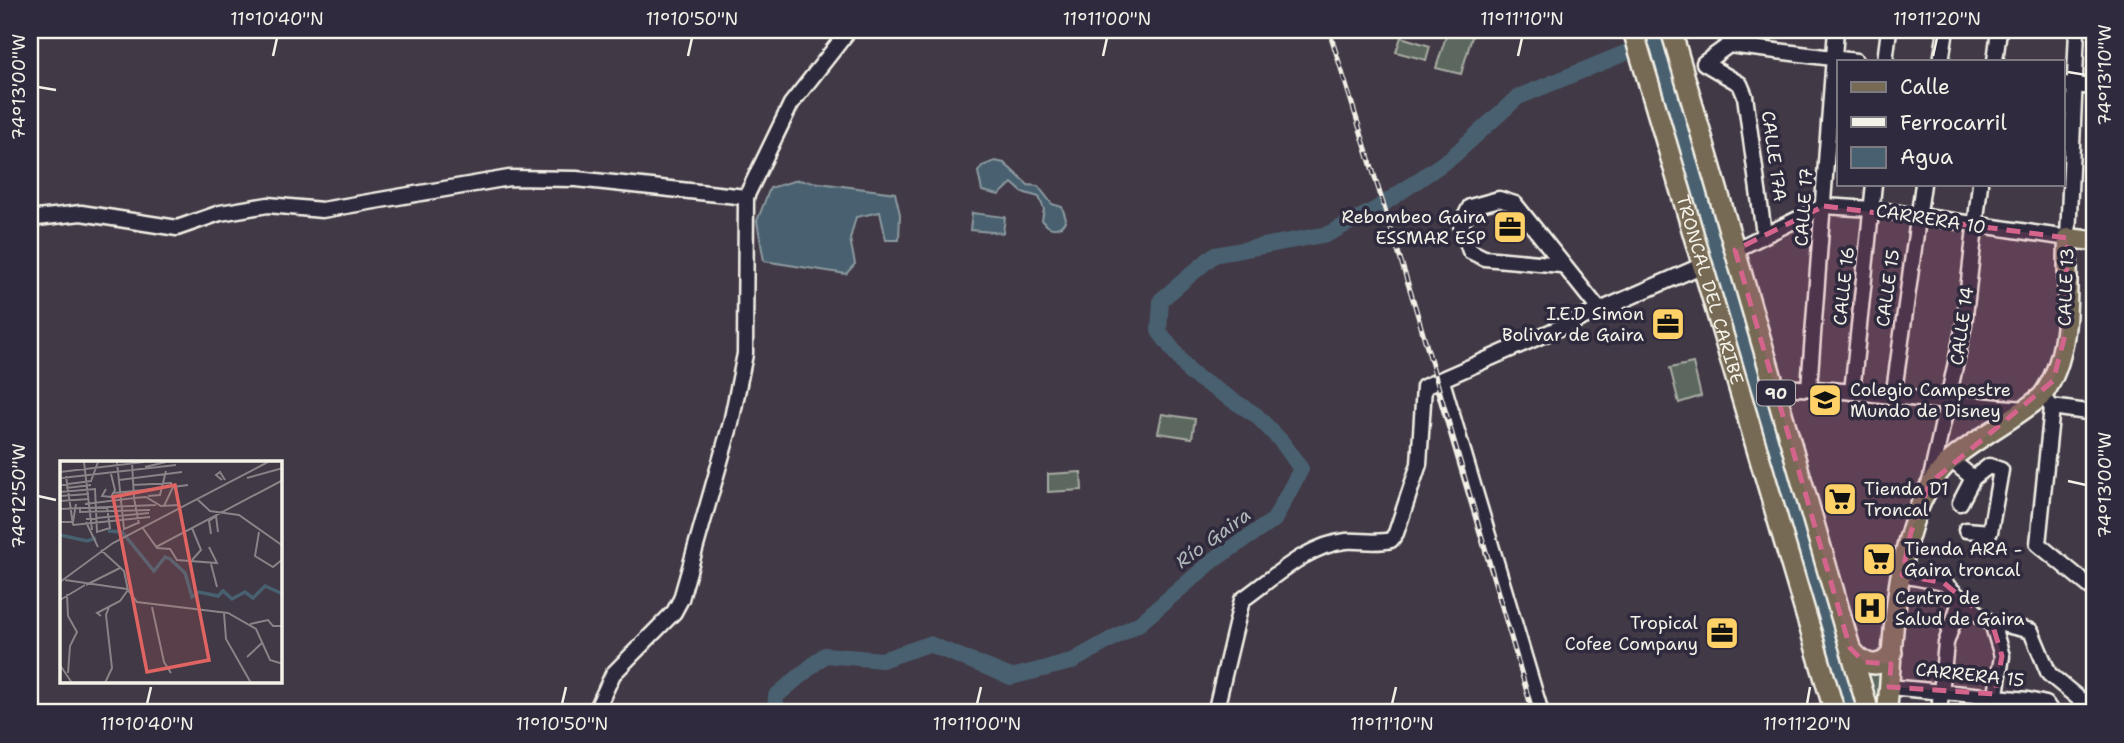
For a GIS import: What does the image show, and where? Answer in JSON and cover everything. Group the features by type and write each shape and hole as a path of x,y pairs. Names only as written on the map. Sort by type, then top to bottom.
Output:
{"highway":[{"name":"TRONCAL DEL CARIBE","path":"1633,30 1835,713"},
{"name":"TRONCAL DEL CARIBE","path":"1671,30 1869,713"},
{"path":"1850,648 1858,659 1870,664 1883,662 1892,653"}],"main road":[{"name":"CARRERA 10","path":"2068,238 2094,241"},
{"name":"CALLE 13","path":"1930,483 1951,460 2026,409 2047,401 2060,361 2068,238"},
{"name":"CALLE 14","path":"1887,713 1902,575 1911,532 1930,483"}],"street":[{"path":"595,713 612,674 674,612 681,599 731,423 745,354 746,197 790,104 849,30"},
{"name":"CALLE 17","path":"1809,388 1836,30"},
{"path":"1885,60 1889,30"},
{"path":"1941,60 1946,30"},
{"path":"1995,60 1999,30"},
{"name":"CALLE 13","path":"2068,238 2069,85 2077,30"},
{"name":"CALLE 17A","path":"1764,234 1745,96 1740,84 1703,63 1729,45 1835,58"},
{"path":"1835,58 1849,60"},
{"path":"2069,85 2094,87"},
{"path":"30,223 37,218 82,213 177,228 220,213 268,205 321,210 509,178 576,179 746,197"},
{"name":"CALLE 16","path":"1852,392 1874,186"},
{"name":"CALLE 15","path":"1893,398 1923,186"},
{"name":"CALLE 14","path":"1930,483 1950,405 1964,325 1980,186"},
{"path":"1561,265 1484,258 1470,251 1461,225 1470,207 1499,199 1515,204 1601,312"},
{"name":"CARRERA 10","path":"1735,250 1824,206 1872,209 2068,238"},
{"path":"1215,713 1242,600 1315,549 1346,541 1382,542 1391,540 1396,533 1419,464 1424,387 1601,312 1703,265"},
{"path":"1442,381 1541,713"},
{"path":"1774,387 1852,392 1950,405 2026,409"},
{"path":"2047,401 2094,413"},
{"name":"CALLE 13","path":"2047,401 2038,544 2094,590"},
{"path":"1966,530 1990,532 1995,468 1975,444"},
{"path":"1951,460 1973,478"},
{"path":"1960,503 1973,478 1995,468"},
{"path":"1902,575 1944,583 1992,623 2031,631 2049,674 2094,711"},
{"path":"1939,713 1946,643 1961,599"},
{"path":"1992,623 2002,656 1993,713"},
{"name":"CARRERA 15","path":"1889,687 1995,694 2027,706 2049,709"}],"highlighted area":[{"path":"1824,206 2068,238 2064,339 2053,381 1930,483 1911,532 1902,575 1944,583 1992,623 2002,656 1995,694 1889,687 1891,664 1864,662 1850,648 1735,250"}],"shaded area":[{"path":"1448,30 1473,33 1461,74 1436,68"},
{"path":"1401,37 1430,46 1426,60 1396,52"},
{"path":"1693,363 1701,396 1679,403 1670,368"},
{"path":"1162,414 1195,419 1192,438 1158,433"},
{"path":"1081,472 1082,490 1048,492 1048,474"},
{"path":"1863,668 1884,668 1879,713 1872,713"}],"water":[{"path":"995,161 1004,163 1028,185 1038,186 1052,204 1062,207 1066,219 1064,223 1055,228 1048,226 1042,220 1044,209 1039,197 1022,192 1012,183 999,195 982,191 978,172 982,166"},
{"path":"797,180 895,193 900,214 899,240 886,240 880,212 856,217 850,239 855,264 846,274 764,261 757,221 770,188"},
{"path":"972,213 1005,217 1003,233 970,230"}],"waterway":[{"name":"Río Gaira","path":"775,713 776,696 825,655 882,660 929,644 1011,677 1071,662 1140,623 1215,559 1274,520 1301,469 1282,442 1256,415 1190,373 1159,331 1161,300 1214,255 1328,234 1376,209 1452,157 1518,97 1681,30"},
{"path":"1645,44 1655,40 1854,713"}],"railway":[{"path":"1329,30 1415,306 1533,713"}],"place":[{"name":"Rebombeo Gaira ESSMAR ESP","path":"1510,227"},
{"name":"I.E.D Simon Bolivar de Gaira","path":"1668,324"},
{"name":"Colegio Campestre Mundo de Disney","path":"1825,400"},
{"name":"Tienda D1 Troncal","path":"1840,499"},
{"name":"Tienda ARA - Gaira troncal","path":"1879,559"},
{"name":"Centro de Salud de Gaira","path":"1870,608"},
{"name":"Tropical Cofee Company","path":"1722,633"}]}
